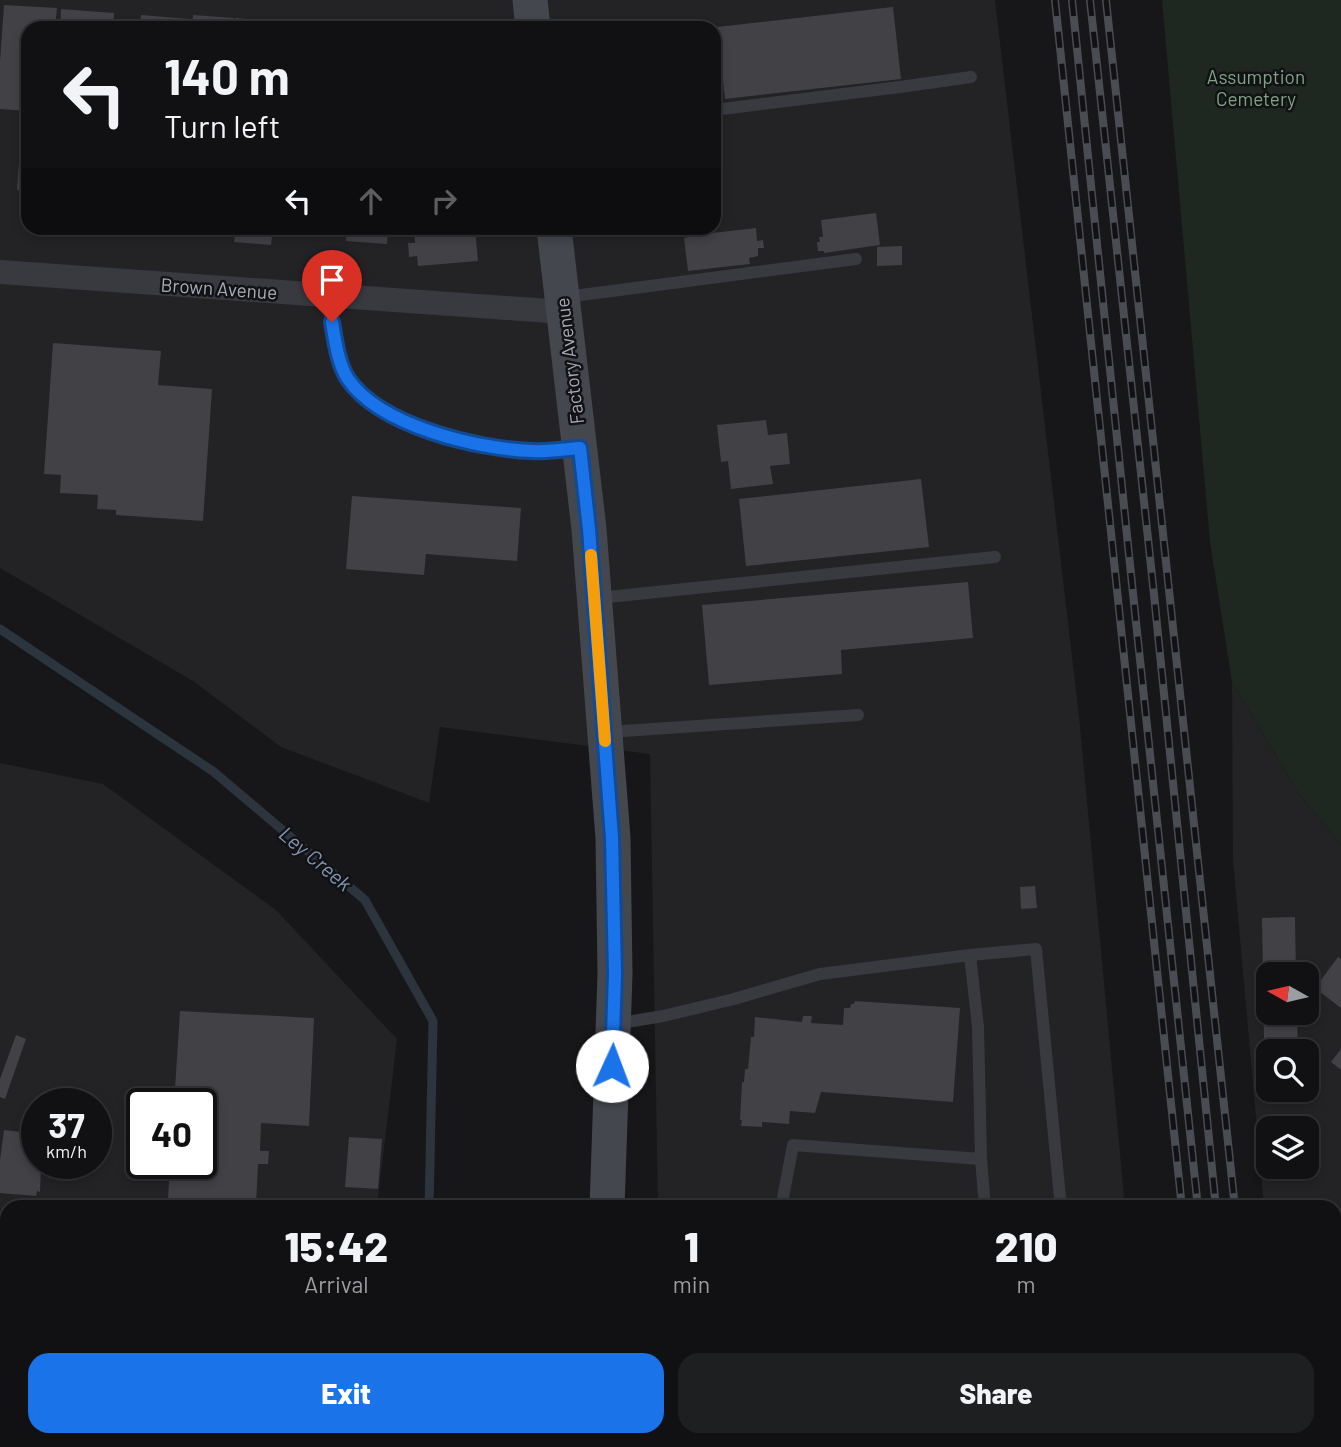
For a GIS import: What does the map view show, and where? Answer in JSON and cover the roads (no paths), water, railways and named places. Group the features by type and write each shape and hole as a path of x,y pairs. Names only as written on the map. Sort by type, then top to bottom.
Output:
{"street":[{"path":"530,0 532,21"},
{"name":"Factory Avenue","path":"555,235 589,529 612,838 615,974 607,1200"},
{"name":"Brown Avenue","path":"0,272 327,295 563,304"}],"lane":[{"path":"721,109 971,77"},
{"path":"563,304 856,259"},
{"path":"327,295 336,349 347,378 369,401 401,420 450,438 490,447 533,451 580,448"},
{"path":"594,598 995,557"},
{"path":"604,733 858,715"},
{"path":"613,1024 663,1016 734,999 820,974 1036,949 1060,1200"},
{"path":"970,955 978,1027 984,1200"},
{"path":"783,1200 793,1145 981,1159"}],"waterway":[{"name":"Ley Creek","path":"0,629 214,772 365,900 433,1021 429,1200"}],"railway":[{"path":"1055,0 1181,1200"},
{"path":"1072,0 1197,1200"},
{"path":"1090,0 1215,1200"},
{"path":"1106,0 1234,1200"}],"park label":[{"name":"Assumption Cemetery","path":"1256,87"}]}
